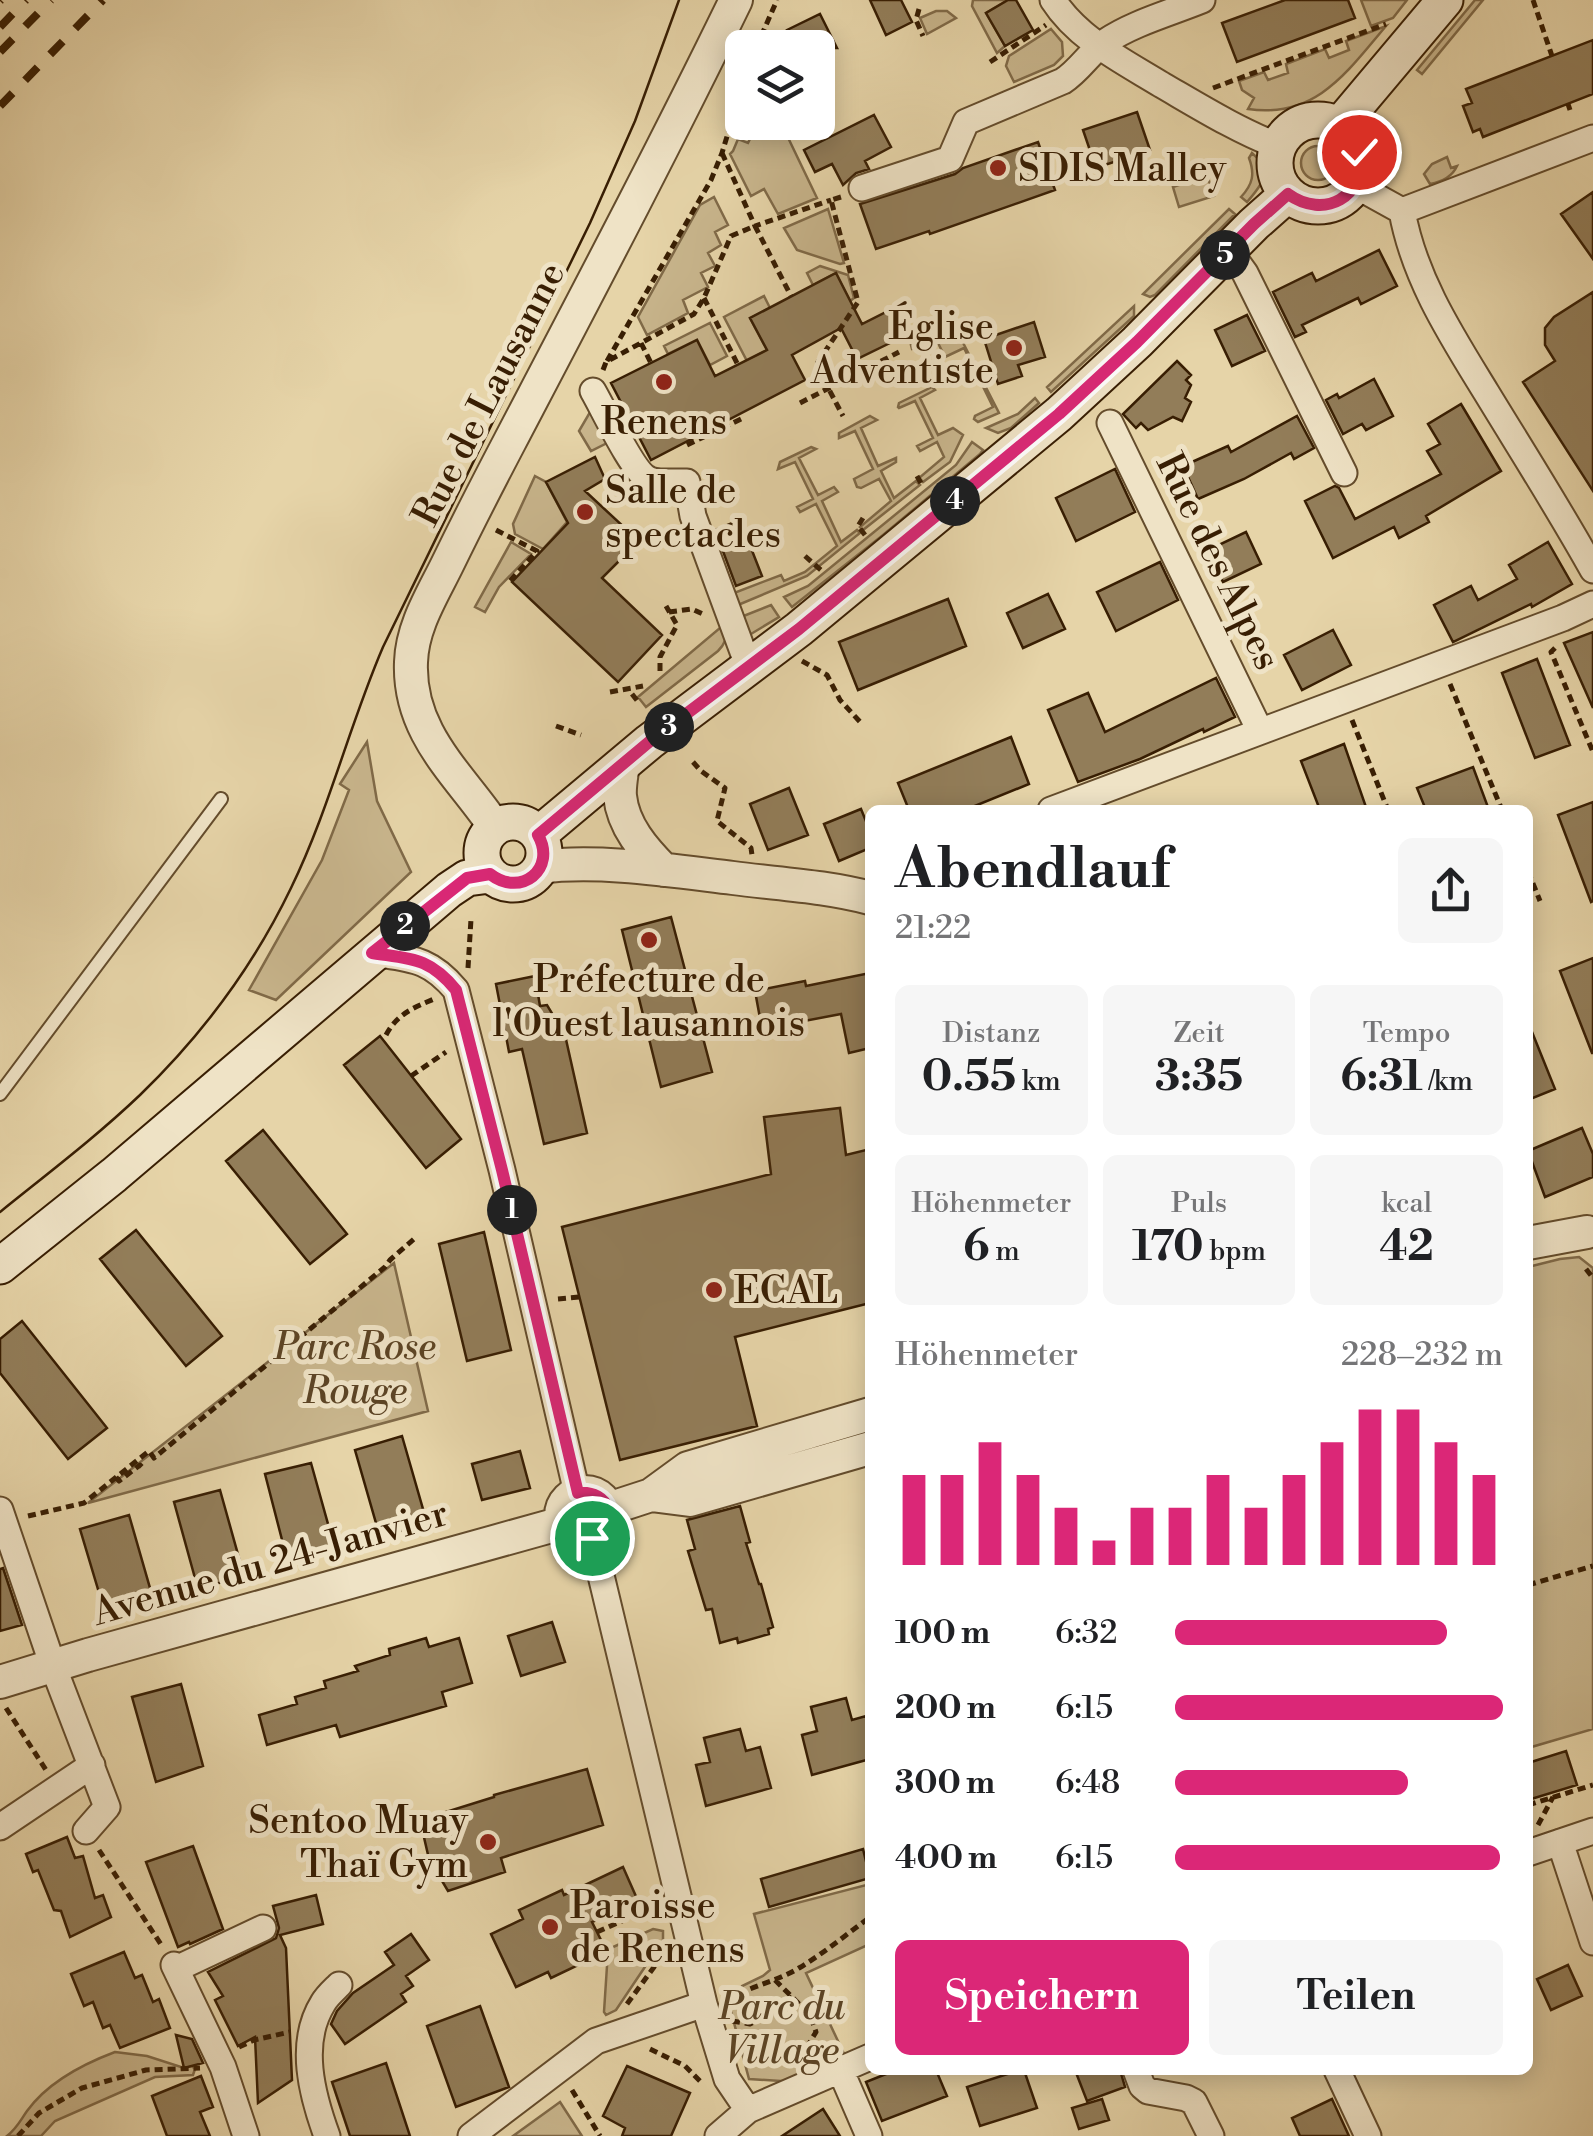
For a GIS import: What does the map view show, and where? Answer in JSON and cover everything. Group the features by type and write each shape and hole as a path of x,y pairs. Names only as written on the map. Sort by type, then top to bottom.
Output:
{"main road":[{"path":"1338,126 1445,0"},
{"path":"1316,120 1338,126 1355,142 1359,152 1361,163 1355,185 1336,202 1324,206 1298,202 1280,184 1275,159 1278,146 1293,128 1304,122 1316,120"},
{"path":"539,851 523,824 504,823 495,827 484,841 482,859 490,874 505,883 521,883 536,874 539,851 623,764 799,629 1059,414 1288,194"},
{"path":"0,1266 114,1175 458,884 467,878 490,874"}],"street":[{"name":"Rue de Lausanne","path":"495,827 430,740 415,698 410,663 414,641 445,569 657,162 736,0"},
{"path":"862,188 950,159 966,122 1064,80 1117,34 1202,0"},
{"path":"1051,11 1099,46 1244,132 1278,146"},
{"path":"1402,211 1593,138"},
{"path":"1355,185 1402,211"},
{"path":"1402,211 1406,234 1438,312 1593,570"},
{"path":"1229,251 1245,274 1344,472"},
{"path":"594,391 645,478 687,482 693,516 749,668"},
{"name":"Rue des Alpes","path":"1110,423 1260,732"},
{"name":"Rue des Alpes","path":"1064,805 1593,604"},
{"path":"623,764 620,796 627,819 640,846 664,870"},
{"path":"539,851 566,863 664,870 865,897"},
{"path":"372,953 422,961 441,972 456,990 578,1493"},
{"path":"1533,1243 1590,1242"},
{"path":"748,2110 727,2080 714,2003 600,1524 600,1497 578,1493 566,1501 561,1516 565,1530 578,1538 600,1524 651,1495 688,1468 865,1415"},
{"path":"651,1495 690,1500 865,1449"},
{"path":"0,1510 53,1666 108,1807 86,1831"},
{"name":"Avenue du 24-Janvier","path":"0,1682 562,1523"},
{"path":"0,1827 92,1765"},
{"path":"1533,1851 1593,1831"},
{"path":"1560,1842 1593,1942"},
{"path":"246,2136 220,2062 175,1967 264,1928"},
{"path":"327,2136 310,2074 310,2035 323,2003 339,1985"},
{"path":"470,2136 596,2041 714,2003"},
{"path":"718,2136 748,2110 865,2059"},
{"path":"840,2069 869,2136"},
{"path":"1138,2075 1148,2091 1194,2102 1210,2136"},
{"path":"1339,2075 1368,2136"}],"lane":[{"path":"0,1094 220,800"}],"path":[{"path":"764,30 776,0"},
{"path":"1533,0 1552,56"},
{"path":"920,9 916,20 923,36"},
{"path":"990,62 1051,11"},
{"path":"1205,92 1398,19"},
{"path":"594,391 606,362 711,180 726,140"},
{"path":"722,153 791,296"},
{"path":"606,362 694,314 732,236 862,188"},
{"path":"832,200 858,302 816,365 842,416"},
{"path":"704,298 738,365"},
{"path":"640,343 651,364"},
{"path":"800,403 900,352"},
{"path":"691,442 743,418"},
{"path":"917,476 923,487"},
{"path":"863,518 858,526 865,535"},
{"path":"489,527 537,551 510,581"},
{"path":"805,556 822,570"},
{"path":"660,671 660,657 677,625 668,609 692,609 705,615"},
{"path":"1563,618 1571,632 1550,652 1593,752"},
{"path":"802,662 827,675 840,700 862,724"},
{"path":"1441,663 1500,805"},
{"path":"610,692 643,686"},
{"path":"632,694 639,703"},
{"path":"1344,700 1386,805"},
{"path":"556,726 582,735"},
{"path":"694,762 725,788 717,822 752,848 753,863"},
{"path":"1533,884 1540,902"},
{"path":"386,1034 402,1014 441,996"},
{"path":"411,1076 468,1038"},
{"path":"26,1517 84,1503 139,1464 149,1451 154,1458 166,1450 386,1267 414,1239"},
{"path":"1590,1242 1593,1278"},
{"path":"552,1299 580,1297"},
{"path":"1533,1584 1593,1566"},
{"path":"1533,1803 1593,1785"},
{"path":"1538,1825 1552,1797"},
{"path":"86,1831 175,1967"},
{"path":"597,1932 643,1911"},
{"path":"714,2003 800,1968 865,1921"},
{"path":"619,2016 673,1942"},
{"path":"775,1980 810,2014 816,2032 788,2066"},
{"path":"728,2020 750,2024 770,2014 769,2008 792,1997"},
{"path":"18,2136 39,2112 82,2088 146,2070 220,2062 254,2040 287,2032 310,2035"},
{"path":"638,2044 685,2066 704,2085"},
{"path":"565,2079 600,2136"}],"green space":[{"path":"973,0 1008,0 986,13 1005,46 997,53 972,6"},
{"path":"1361,0 1407,0 1393,18 1371,26"},
{"path":"1475,0 1483,0 1422,74 1417,70"},
{"path":"947,11 956,18 927,34 920,18"},
{"path":"1386,26 1328,89 1293,107 1248,109 1254,98 1242,90 1239,81 1264,72 1268,80 1288,73 1286,64 1325,49 1329,58 1349,50 1346,41"},
{"path":"1051,29 1062,42 1063,56 1054,65 1014,82 1006,66 1009,56"},
{"path":"1375,122 1377,145 1391,175 1389,179 1370,153 1369,138"},
{"path":"738,140 789,140 817,198 778,214 764,189 751,196 730,154"},
{"path":"1318,146 1330,151 1335,163 1330,175 1318,180 1306,175 1301,163 1306,151"},
{"path":"1252,153 1264,172 1261,184 1247,202 1241,197 1252,179"},
{"path":"1447,157 1451,168 1457,166 1455,170 1430,184 1424,174 1432,164"},
{"path":"1204,166 1214,196 1179,207 1173,187 1179,185 1176,175"},
{"path":"714,197 728,225 715,232 721,245 708,253 715,266 701,273 708,287 683,300 688,313 647,335 638,317 700,205"},
{"path":"828,209 844,263 797,250 784,228"},
{"path":"1229,209 1235,214 1155,295 1143,294"},
{"path":"820,266 848,275 854,298 850,301 836,273 813,285 807,273"},
{"path":"764,296 770,308 750,318 767,350 747,361 724,317"},
{"path":"1134,306 1134,316 1051,392 1047,387"},
{"path":"710,323 727,356 710,365 697,340 668,354 664,346"},
{"path":"957,331 999,413 978,422 975,416 993,407 964,348 945,357 937,341 912,349 911,345"},
{"path":"932,387 935,390 920,398 938,435 953,428 963,435 950,462 923,482 919,478 944,457 937,442 920,451 917,446 933,438 915,401 898,407"},
{"path":"1035,398 1039,403 1011,428 998,433 986,428 1018,414"},
{"path":"593,407 611,441 591,451 579,431"},
{"path":"870,416 877,420 861,428 878,466 896,458 896,462 881,471 894,498 916,481 920,485 863,530 860,527 891,501 879,479 857,487 854,479 873,469 855,431 839,438 839,433"},
{"path":"972,442 983,450 980,454 792,607 784,597 808,586 956,465"},
{"path":"811,447 816,449 799,458 818,495 834,487 838,492 822,501 841,542 857,530 860,533 807,576 738,605 734,593 781,575 784,581 805,572 837,546 816,504 800,512 797,507 813,499 795,462 778,469 780,462"},
{"path":"535,476 546,482 567,522 543,549 515,534 513,524"},
{"path":"511,542 531,554 499,587 485,612 475,607"},
{"path":"771,605 779,617 748,633 741,617"},
{"path":"727,622 726,638 718,651 646,707 638,697"},
{"path":"367,742 377,801 411,872 276,1000 249,990 322,860 349,790 340,784"},
{"path":"1579,1257 1593,1268 1593,1729 1533,1747 1533,1266"},
{"name":"Parc Rose Rouge","path":"394,1263 428,1411 88,1503"},
{"name":"Parc du Village","path":"865,1885 865,1946 806,1973 845,2056 796,2082 749,2079 729,2004 742,1986 770,1970 754,1914"},
{"path":"653,1929 663,1931 663,1940 616,2010 606,2015 607,1966 602,1952"},
{"path":"115,2052 195,2069 193,2075 155,2077 55,2121 41,2136 7,2136 35,2101 56,2083"},
{"path":"560,2102 582,2136 513,2136"}],"building":[{"path":"870,0 901,0 912,22 886,35"},
{"path":"1008,0 1016,0 1033,30 1005,46 986,13"},
{"path":"1285,0 1348,0 1355,18 1237,62 1222,23"},
{"path":"820,14 828,30 787,30"},
{"path":"1593,40 1593,94 1483,137 1480,129 1473,132 1463,106 1472,103 1466,89"},
{"path":"1137,112 1150,150 1096,168 1083,130"},
{"path":"874,115 891,147 865,161 869,169 856,173 843,185 832,164 815,172 804,150 824,140 835,140 835,134"},
{"path":"1038,142 1055,190 876,249 860,204"},
{"path":"1593,192 1593,259 1561,214"},
{"path":"1379,250 1397,286 1361,304 1358,298 1302,325 1306,332 1295,337 1273,292 1312,273 1316,281"},
{"path":"836,273 862,324 896,307 905,325 888,334 892,342 857,359 841,328 792,355 805,380 651,460 611,383 697,340 715,376 767,350 750,318"},
{"path":"1593,292 1593,491 1523,382 1555,361 1545,345 1545,328 1554,317"},
{"path":"1247,315 1265,351 1232,366 1215,330"},
{"name":"Église Adventiste","path":"1034,322 1045,357 1018,365 1022,376 998,384 984,339"},
{"path":"1177,361 1191,375 1186,380 1191,385 1185,398 1191,402 1182,421 1173,417 1148,430 1141,423 1136,428 1123,414"},
{"path":"1374,379 1393,416 1366,430 1362,424 1343,434 1326,400 1337,394 1339,398"},
{"path":"1461,404 1501,471 1426,516 1429,522 1399,538 1394,527 1333,558 1305,501 1335,486 1355,519 1441,474 1427,451 1440,444 1428,424"},
{"path":"1297,416 1314,448 1294,459 1291,453 1198,499 1183,466 1228,446 1231,452"},
{"path":"595,457 605,479 585,491 639,541 602,578 662,635 618,682 512,582 568,523 546,482"},
{"path":"1115,469 1135,512 1076,541 1056,498"},
{"path":"740,520 762,576 736,586 715,530"},
{"path":"1246,532 1261,564 1223,582 1208,550"},
{"path":"1548,542 1572,584 1532,607 1531,604 1453,642 1434,605 1471,586 1478,600 1517,579 1509,565"},
{"path":"1160,562 1178,600 1116,631 1097,592"},
{"path":"1048,594 1065,629 1023,648 1007,613"},
{"path":"948,599 966,646 858,690 839,642"},
{"path":"1333,630 1351,665 1302,690 1284,655"},
{"path":"1593,632 1593,708 1564,643"},
{"path":"1537,659 1570,745 1535,758 1502,673"},
{"path":"1216,678 1235,717 1078,782 1048,710 1088,693 1105,732"},
{"path":"1011,737 1029,784 977,805 907,805 898,783"},
{"path":"1344,744 1365,805 1318,805 1301,761"},
{"path":"1473,767 1487,805 1424,805 1417,788"},
{"path":"789,788 808,835 768,850 750,804"},
{"path":"1593,802 1593,901 1591,902 1558,815"},
{"path":"861,809 865,819 865,850 839,861 824,824"},
{"path":"671,917 712,1072 661,1087 622,930"},
{"path":"1593,958 1593,1053 1592,1053 1560,971"},
{"path":"865,974 865,1049 849,1053 841,1014 762,1029 755,991 805,981 806,986"},
{"path":"535,976 540,1006 547,1005 565,1035 587,1133 544,1144 522,1049 509,1052 496,984"},
{"path":"1533,1034 1555,1089 1533,1098"},
{"path":"380,1036 461,1139 426,1168 344,1065"},
{"name":"ECAL","path":"840,1108 846,1155 865,1150 865,1304 735,1337 757,1426 620,1460 562,1227 771,1174 764,1117"},
{"path":"1582,1128 1593,1154 1593,1177 1545,1197 1533,1165 1533,1149"},
{"path":"263,1130 347,1234 310,1264 226,1161"},
{"path":"136,1230 222,1336 186,1366 100,1259"},
{"path":"484,1232 511,1350 467,1361 439,1244"},
{"path":"22,1321 107,1428 68,1459 0,1373 0,1339"},
{"path":"402,1436 427,1523 380,1537 355,1450"},
{"path":"520,1451 530,1488 482,1500 472,1464"},
{"path":"311,1463 335,1549 288,1563 265,1474"},
{"path":"220,1490 244,1576 198,1589 174,1502"},
{"path":"740,1506 750,1542 746,1543 773,1627 768,1629 769,1634 738,1643 737,1638 720,1643 712,1609 706,1610 688,1551 695,1549 687,1520"},
{"path":"129,1515 154,1602 106,1616 80,1529"},
{"path":"3,1568 22,1625 0,1631 0,1569"},
{"path":"552,1622 565,1662 521,1676 508,1636"},
{"path":"426,1638 429,1647 459,1638 472,1683 442,1692 446,1706 340,1737 336,1725 267,1745 259,1715 297,1704 295,1697 326,1688 324,1681 358,1671 355,1666 390,1655 389,1649"},
{"path":"181,1684 203,1766 156,1782 132,1697"},
{"path":"846,1698 852,1720 865,1716 865,1760 812,1775 802,1735 817,1731 811,1707"},
{"path":"740,1729 746,1751 760,1747 771,1788 706,1806 696,1765 710,1762 704,1738"},
{"path":"1566,1751 1577,1785 1533,1798 1533,1761"},
{"name":"Sentoo Muay Thaï Gym","path":"587,1769 603,1825 501,1858 505,1872 448,1891 429,1859 420,1820"},
{"path":"67,1837 75,1858 83,1856 95,1898 103,1895 111,1917 70,1937 61,1911 54,1910 38,1870 33,1872 26,1854"},
{"path":"193,1846 223,1929 178,1947 146,1862"},
{"path":"863,1849 865,1879 769,1907 761,1879"},
{"name":"Paroisse de Renens","path":"623,1867 638,1901 592,1922 603,1944 588,1952 591,1959 551,1978 548,1972 516,1987 491,1934 523,1919 519,1910 562,1890 564,1895"},
{"path":"316,1895 323,1924 280,1935 286,1948 292,2080 258,2103 255,2037 238,2046 215,2000 223,1996 208,1972 276,1938 279,1928 273,1906"},
{"path":"411,1934 429,1960 406,1976 413,1986 401,1994 406,2002 345,2044 331,2024 337,2011 353,1993 394,1965 385,1952"},
{"path":"124,1952 135,1978 142,1975 153,2002 159,1999 170,2028 120,2048 110,2025 103,2028 93,2002 84,2006 71,1974"},
{"path":"1568,1965 1582,1996 1551,2010 1537,1979"},
{"path":"480,2006 509,2087 456,2107 427,2026"},
{"path":"176,2035 192,2039 203,2063 184,2068"},
{"path":"386,2063 410,2136 350,2136 332,2082"},
{"path":"627,2066 690,2093 671,2136 622,2136 625,2128 603,2116"},
{"path":"884,2075 938,2075 947,2096 882,2121 866,2082"},
{"path":"1004,2075 1026,2075 1037,2108 980,2126 967,2087"},
{"path":"1077,2075 1121,2075 1125,2087 1087,2101"},
{"path":"201,2076 213,2107 200,2112 210,2136 167,2136 152,2096"},
{"path":"1102,2099 1109,2120 1079,2129 1072,2108"},
{"path":"1332,2099 1349,2136 1300,2136 1292,2118"},
{"path":"823,2109 840,2136 782,2136"}],"tram line":[{"path":"0,1212 106,1126 162,1072 205,1024 276,917 317,829 383,647 590,223 635,121 679,0"}],"railway":[{"path":"0,27 26,0"},
{"path":"0,52 51,0"},
{"path":"0,106 103,0"}],"place":[{"name":"SDIS Malley","path":"998,168"},
{"name":"Église Adventiste","path":"1014,348"},
{"name":"Renens","path":"664,382"},
{"name":"Salle de spectacles","path":"585,512"},
{"name":"Préfecture de l'Ouest lausannois","path":"649,940"},
{"name":"ECAL","path":"714,1290"},
{"name":"Sentoo Muay Thaï Gym","path":"488,1842"},
{"name":"Paroisse de Renens","path":"550,1927"}],"route":[{"path":"592,1538 604,1530 608,1509 600,1497 578,1493 456,990 441,972 422,961 372,953 467,878 490,874 513,884 536,874 543,859 538,835 649,742 799,629 1059,414 1288,194 1311,206 1324,206 1347,195 1359,174 1359,152"}]}
